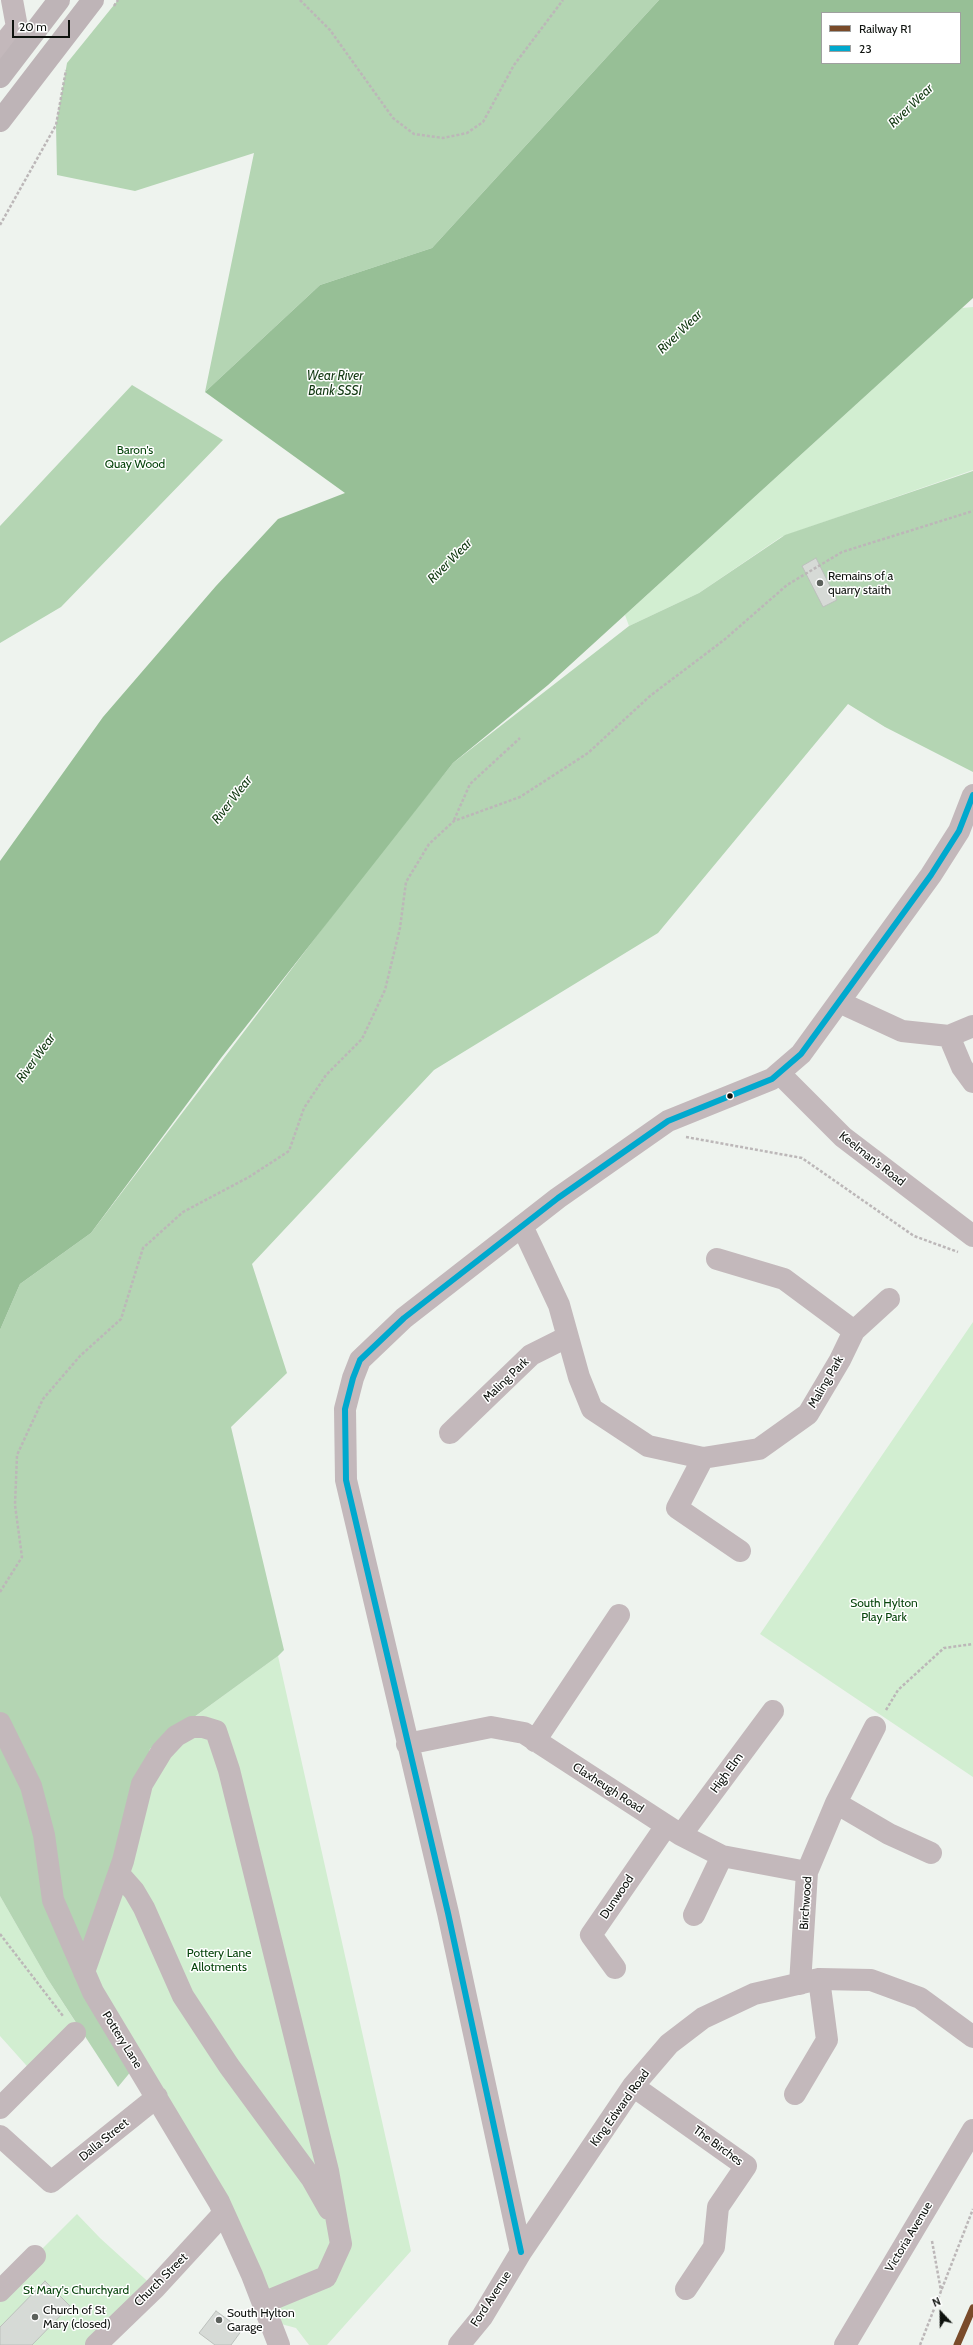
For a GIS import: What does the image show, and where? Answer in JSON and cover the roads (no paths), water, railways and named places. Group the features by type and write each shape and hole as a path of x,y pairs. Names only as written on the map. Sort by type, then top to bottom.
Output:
{"highway":[{"path":"0,77 59,0"},
{"path":"0,122 101,6"}],"street":[{"path":"0,48 16,27 12,0"},
{"path":"521,2252 448,1913 346,1480 345,1409 352,1378 360,1360 404,1318 558,1198 668,1121 772,1079 801,1054 931,875 959,831 973,795"},
{"path":"839,1002 902,1031 949,1036 973,1026"},
{"path":"949,1036 962,1067 973,1082"},
{"name":"Keelman's Road","path":"779,1073 843,1137 968,1245"},
{"name":"Maling Park","path":"522,1226 559,1306 579,1377 592,1409 648,1446 703,1458 759,1449 808,1414 840,1360 854,1330 889,1299"},
{"path":"717,1259 784,1279 854,1330"},
{"name":"Maling Park","path":"450,1433 531,1355 567,1337"},
{"path":"703,1458 677,1508 740,1551"},
{"path":"535,1741 619,1615"},
{"name":"High Elm","path":"673,1831 773,1711"},
{"name":"Pottery Lane","path":"0,1723 31,1786 44,1835 53,1900 84,1972 93,1992 157,2097 224,2213 252,2275 279,2345"},
{"path":"84,1972 119,1874 142,1784 162,1751 176,1736 192,1727 204,1727 216,1731 229,1770 326,2163 341,2244 326,2277 263,2303"},
{"name":"Claxheugh Road","path":"407,1744 492,1727 524,1733 673,1831 722,1856 807,1872"},
{"name":"Birchwood","path":"795,2094 827,2040 810,1981 807,1872 836,1803 875,1727"},
{"path":"836,1803 889,1834 931,1853"},
{"name":"Dunwood","path":"615,1968 591,1935 673,1831"},
{"path":"694,1914 722,1856"},
{"path":"119,1874 134,1891 144,1908 183,1996 229,2066 312,2179 338,2223"},
{"name":"King Edward Road","path":"521,2252 633,2086 669,2044 703,2018 754,1994 810,1981 871,1980 920,1998 973,2037"},
{"path":"0,2108 75,2033"},
{"name":"The Birches","path":"633,2086 746,2166 718,2207 714,2247 686,2289"},
{"name":"Dalla Street","path":"0,2136 51,2182 157,2097"},
{"name":"Victoria Avenue","path":"845,2345 973,2130"},
{"name":"Church Street","path":"96,2345 155,2288 224,2213"},
{"name":"Ford Avenue","path":"459,2345 482,2317 521,2252"},
{"path":"0,2291 35,2256"}],"water":[{"path":"659,0 973,0 973,298 548,685 453,763 221,1058 91,1233 20,1284 0,1330 0,861 103,717 216,586 278,519 345,493 205,392 320,285 432,248"}],"rail line":[{"name":"R1","path":"957,2345 973,2308"}],"place":[{"name":"Remains of a quarry staith","path":"820,583"},
{"name":"Church of St Mary (closed)","path":"35,2317"},
{"name":"South Hylton Garage","path":"219,2320"}],"water label":[{"name":"River Wear","path":"911,106"},
{"name":"River Wear","path":"680,332"},
{"name":"Wear River Bank SSSI","path":"335,384"},
{"name":"River Wear","path":"450,561"},
{"name":"River Wear","path":"232,800"},
{"name":"River Wear","path":"36,1058"}],"park label":[{"name":"Baron's Quay Wood","path":"135,457"},
{"name":"South Hylton Play Park","path":"884,1610"},
{"name":"Pottery Lane Allotments","path":"219,1960"},
{"name":"St Mary's Churchyard","path":"76,2290"}]}
